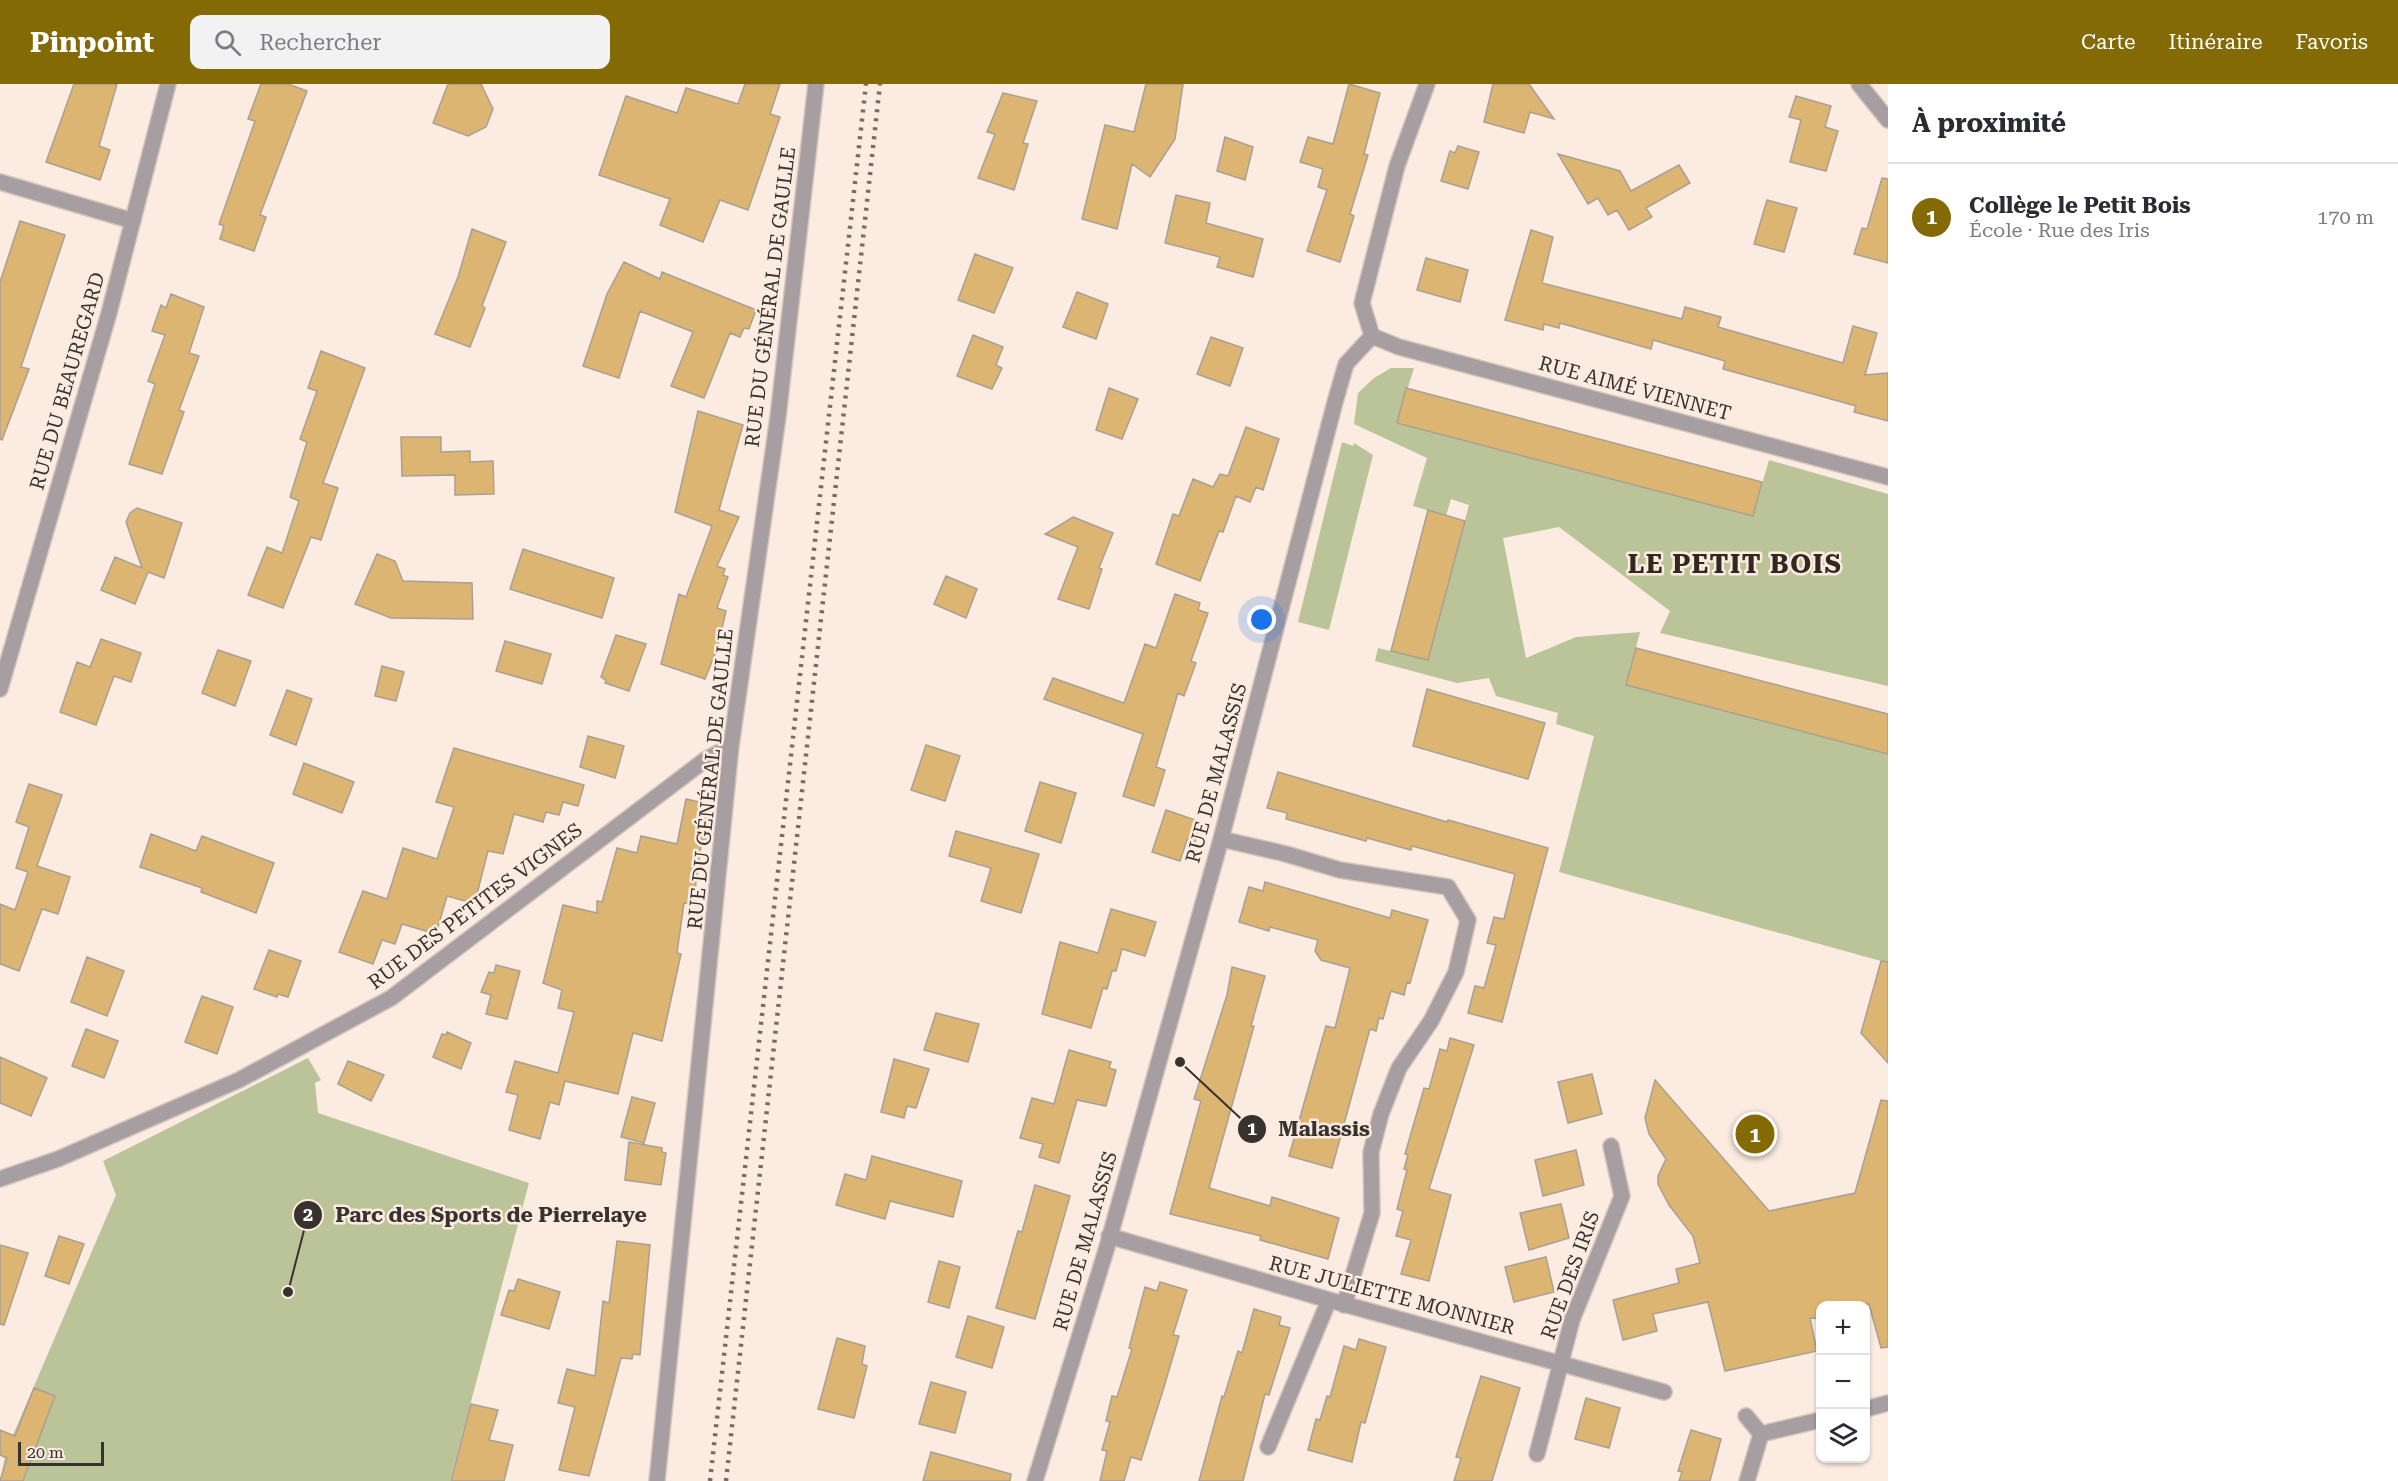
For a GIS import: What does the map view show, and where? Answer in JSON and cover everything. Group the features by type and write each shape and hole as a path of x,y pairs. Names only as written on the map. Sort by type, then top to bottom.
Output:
{"street":[{"name":"RUE DU BEAUREGARD","path":"0,689 133,221 168,84"},
{"name":"RUE DU GÉNÉRAL DE GAULLE","path":"657,1481 731,746 778,417 816,84"},
{"path":"1372,336 1362,303 1397,166 1427,84"},
{"path":"1859,84 1888,120"},
{"path":"0,182 133,221"},
{"name":"RUE AIMÉ VIENNET","path":"1372,336 1400,347 1888,477"},
{"name":"RUE DE MALASSIS","path":"1035,1481 1109,1236 1221,839 1344,370 1346,364 1372,336"},
{"name":"RUE DES PETITES VIGNES","path":"0,1179 58,1159 239,1080 391,998 705,760 731,746"},
{"path":"1221,839 1286,854 1340,870 1448,887 1468,920 1456,972 1431,1021 1399,1068 1381,1114 1371,1152 1372,1213 1337,1303 1268,1446"},
{"name":"RUE DES IRIS","path":"1537,1454 1572,1320 1622,1197 1611,1146"},
{"name":"RUE JULIETTE MONNIER","path":"1109,1236 1337,1303 1664,1392"},
{"path":"1870,1408 1888,1403"},
{"path":"1746,1416 1761,1434"},
{"path":"1761,1434 1816,1421"},
{"path":"1747,1481 1761,1434"}],"green space":[{"path":"1391,368 1414,368 1397,423 1753,516 1769,460 1888,494 1888,686 1660,633 1670,611 1559,527 1503,538 1526,658 1576,637 1640,632 1626,685 1888,754 1888,963 1559,872 1594,736 1556,724 1558,713 1496,696 1489,678 1457,683 1375,661 1378,648 1428,660 1469,505 1451,499 1446,516 1413,506 1427,458 1354,424 1358,393 1374,378"},
{"path":"1342,442 1353,446 1354,443 1373,455 1329,630 1298,622"},
{"path":"308,1058 321,1080 315,1083 318,1113 529,1183 450,1481 0,1481 5,1457 0,1455 0,1430 13,1435 116,1195 103,1161"}],"building":[{"path":"74,84 117,84 99,146 110,150 100,180 46,162"},
{"path":"261,84 288,84 307,91 260,215 266,217 254,251 220,239 224,226 219,224 255,121 248,119"},
{"path":"448,84 481,84 493,109 486,127 468,136 433,123"},
{"path":"745,84 780,84 770,114 780,117 748,210 720,200 703,242 660,225 670,199 599,175 626,96 677,113 686,88 738,104"},
{"path":"1146,84 1183,84 1175,139 1150,177 1132,164 1117,229 1082,219 1105,125 1134,132"},
{"path":"1349,84 1380,93 1364,154 1368,155 1350,214 1354,216 1340,262 1307,251 1327,190 1318,187 1323,169 1300,162 1308,137 1333,144"},
{"path":"1493,84 1529,84 1554,119 1530,112 1524,133 1484,122"},
{"path":"1003,93 1037,101 1023,143 1028,144 1014,190 978,178 995,134 987,132"},
{"path":"1796,96 1831,106 1825,127 1838,131 1826,171 1790,162 1801,120 1789,117"},
{"path":"1225,137 1253,147 1245,180 1217,171"},
{"path":"1458,146 1479,152 1468,189 1441,181 1450,151 1455,153"},
{"path":"1558,154 1620,171 1631,191 1679,165 1690,183 1646,208 1652,217 1629,230 1617,210 1608,215 1598,198 1588,204"},
{"path":"1882,178 1888,179 1888,263 1854,254 1862,228 1867,229"},
{"path":"1176,195 1210,203 1206,223 1263,239 1253,277 1217,267 1220,257 1165,243"},
{"path":"1767,200 1797,208 1784,252 1754,244"},
{"path":"20,221 65,235 21,367 29,369 2,440 0,439 0,282"},
{"path":"472,229 506,242 482,306 485,308 470,347 435,334 458,277"},
{"path":"1531,230 1553,237 1542,283 1682,319 1685,307 1721,317 1718,327 1843,363 1853,326 1877,333 1865,375 1888,373 1888,421 1854,412 1856,406 1723,369 1725,361 1653,340 1651,349 1560,323 1559,328 1544,324 1543,330 1505,320"},
{"path":"975,254 1013,268 994,313 958,300"},
{"path":"1426,258 1468,270 1460,302 1417,290"},
{"path":"624,262 660,279 662,272 756,310 749,329 744,328 740,337 730,333 704,398 671,386 693,332 640,311 619,378 583,366 607,294"},
{"path":"1077,292 1108,304 1096,339 1063,327"},
{"path":"171,294 204,307 189,353 199,356 179,410 184,412 162,474 129,464 155,384 148,381 165,335 152,331 161,305 166,308"},
{"path":"973,335 1003,347 996,365 1002,368 992,389 957,376"},
{"path":"1211,337 1243,348 1230,386 1197,374"},
{"path":"321,351 365,368 323,483 338,488 321,540 311,537 283,608 248,595 267,547 282,553 299,501 290,497 307,442 300,439 317,391 308,388"},
{"path":"1109,388 1138,399 1122,439 1096,430"},
{"path":"1406,388 1762,482 1753,516 1397,423"},
{"path":"698,411 743,425 719,510 739,517 717,566 725,569 723,575 728,577 717,608 726,611 717,649 705,679 661,664 679,594 686,597 712,526 675,512"},
{"path":"1246,427 1279,439 1263,490 1256,487 1250,502 1236,496 1223,532 1219,531 1200,581 1156,564 1173,514 1179,516 1193,479 1213,487 1220,474 1228,476"},
{"path":"401,437 441,437 441,452 470,451 470,462 493,461 494,494 455,495 455,475 402,476"},
{"path":"137,508 182,523 164,578 148,572 135,604 101,590 115,557 142,568 126,522 130,513"},
{"path":"1428,510 1465,521 1428,660 1391,651"},
{"path":"1073,517 1113,533 1099,568 1102,569 1089,609 1058,599 1078,547 1045,534"},
{"path":"523,549 614,578 602,618 510,589"},
{"path":"377,554 395,561 403,581 472,583 473,619 391,618 355,604"},
{"path":"946,576 977,589 966,618 934,604"},
{"path":"1175,594 1200,603 1198,610 1208,613 1191,661 1196,663 1184,696 1178,693 1156,767 1165,770 1154,806 1123,796 1143,734 1044,699 1053,678 1124,703 1145,644 1156,648"},
{"path":"616,635 646,644 629,691 605,683 606,680 601,677"},
{"path":"101,639 141,653 131,682 114,676 96,725 60,712 77,662 90,667"},
{"path":"505,641 551,654 542,684 496,671"},
{"path":"1636,648 1888,714 1888,754 1626,685"},
{"path":"218,650 251,661 235,706 202,693"},
{"path":"382,666 404,672 396,701 375,696"},
{"path":"1427,689 1545,723 1528,779 1413,746"},
{"path":"287,690 312,699 296,745 270,735"},
{"path":"588,736 624,746 615,778 580,767"},
{"path":"926,745 960,756 945,801 911,790"},
{"path":"454,748 584,785 578,806 563,802 559,815 546,812 543,822 514,814 503,854 488,851 476,898 472,903 447,896 436,934 402,924 395,944 382,940 373,964 339,952 363,891 387,899 403,848 437,859 454,807 436,802"},
{"path":"304,763 354,782 342,813 293,794"},
{"path":"1278,772 1447,822 1448,820 1548,848 1502,1022 1468,1013 1475,986 1484,988 1496,945 1487,943 1494,917 1504,919 1515,874 1412,846 1411,850 1367,838 1366,841 1286,819 1287,813 1267,808"},
{"path":"1040,782 1076,793 1061,843 1025,831"},
{"path":"29,784 62,795 37,866 70,877 58,914 42,909 19,971 0,964 0,904 15,910 28,872 16,868 29,827 16,822"},
{"path":"686,799 713,805 706,839 702,839 693,904 684,903 677,953 681,954 662,1041 633,1033 618,1094 565,1081 559,1105 550,1102 540,1139 509,1130 518,1095 506,1092 515,1061 558,1073 574,1012 558,1008 562,990 543,983 563,905 597,913 597,901 602,902 617,848 637,853 641,836 677,844"},
{"path":"1166,810 1201,822 1195,842 1187,840 1180,861 1152,852"},
{"path":"956,831 1039,854 1021,913 981,901 991,868 949,856"},
{"path":"151,834 196,851 202,836 274,863 256,913 201,892 202,888 140,867"},
{"path":"1265,882 1390,918 1392,910 1428,920 1410,983 1407,982 1404,995 1391,991 1383,1019 1379,1018 1376,1031 1370,1029 1332,1168 1289,1156 1326,1026 1335,1028 1350,968 1321,960 1315,951 1318,940 1270,927 1269,931 1239,922 1249,887 1263,891"},
{"path":"1111,909 1156,922 1145,956 1122,949 1116,971 1112,971 1107,989 1103,988 1091,1028 1042,1014 1060,942 1098,953"},
{"path":"269,950 301,961 288,997 278,994 277,997 254,989"},
{"path":"87,957 124,971 107,1016 71,1002"},
{"path":"1881,961 1888,962 1888,1063 1861,1033"},
{"path":"496,965 520,971 507,1019 486,1014 491,995 481,992 489,972 494,973"},
{"path":"1232,967 1265,976 1251,1026 1254,1026 1209,1188 1270,1206 1272,1197 1339,1218 1328,1259 1260,1240 1261,1236 1170,1214 1201,1101 1194,1099 1227,995"},
{"path":"202,996 233,1007 217,1054 185,1042"},
{"path":"936,1013 979,1024 968,1062 924,1050"},
{"path":"86,1029 118,1041 104,1078 72,1066"},
{"path":"447,1032 471,1043 461,1069 433,1057 442,1034 446,1035"},
{"path":"1450,1038 1474,1045 1429,1189 1451,1195 1429,1281 1401,1274 1411,1240 1396,1236 1403,1211 1397,1209 1407,1170 1404,1169 1408,1155 1405,1154 1424,1088 1429,1089 1440,1049 1447,1051"},
{"path":"1069,1050 1111,1062 1109,1068 1116,1070 1106,1106 1077,1100 1059,1163 1039,1157 1043,1144 1020,1138 1032,1098 1054,1104"},
{"path":"0,1057 47,1078 31,1116 0,1103"},
{"path":"894,1059 929,1069 916,1108 907,1106 904,1118 881,1112"},
{"path":"348,1061 384,1075 371,1101 338,1084"},
{"path":"1592,1074 1602,1114 1568,1123 1558,1082"},
{"path":"1655,1080 1769,1211 1855,1193 1881,1100 1888,1101 1888,1347 1881,1348 1870,1301 1816,1301 1816,1319 1810,1318 1816,1351 1725,1371 1708,1302 1653,1314 1657,1331 1623,1340 1613,1300 1679,1283 1676,1269 1700,1263 1693,1236 1669,1205 1658,1184 1658,1176 1666,1159 1649,1134 1645,1118"},
{"path":"632,1097 655,1103 644,1143 621,1137"},
{"path":"629,1142 662,1148 662,1152 666,1153 661,1185 625,1180"},
{"path":"1576,1150 1584,1185 1543,1196 1535,1160"},
{"path":"872,1156 962,1181 953,1217 890,1201 885,1219 836,1205 845,1174 866,1180"},
{"path":"1035,1185 1070,1196 1035,1319 996,1308 1018,1231 1022,1232"},
{"path":"1561,1204 1569,1238 1529,1250 1520,1213"},
{"path":"59,1236 84,1244 69,1284 45,1276"},
{"path":"617,1241 650,1245 640,1355 633,1354 632,1359 621,1358 589,1476 559,1470 575,1407 558,1403 567,1369 595,1376 603,1301 609,1303"},
{"path":"0,1245 28,1253 4,1325 0,1324"},
{"path":"1546,1257 1554,1292 1514,1302 1505,1267"},
{"path":"939,1261 960,1267 949,1308 928,1302"},
{"path":"518,1279 560,1292 549,1329 501,1315 509,1290 514,1291"},
{"path":"1160,1282 1187,1290 1173,1335 1179,1336 1164,1387 1141,1460 1131,1457 1124,1481 1100,1481 1107,1451 1102,1450 1110,1422 1106,1421 1112,1396 1117,1397 1132,1349 1129,1348 1145,1287 1157,1291"},
{"path":"1254,1309 1281,1317 1279,1325 1290,1328 1269,1395 1265,1394 1243,1481 1199,1481 1222,1396 1224,1397 1238,1351 1242,1353"},
{"path":"968,1316 1004,1327 992,1368 956,1357"},
{"path":"837,1338 865,1346 862,1364 867,1366 854,1418 818,1409"},
{"path":"1359,1339 1386,1347 1365,1423 1361,1422 1352,1462 1308,1450 1316,1419 1320,1420 1327,1396 1330,1397 1344,1346 1356,1350"},
{"path":"1481,1376 1520,1388 1492,1481 1454,1481 1461,1458 1456,1457"},
{"path":"931,1382 966,1392 955,1433 919,1424"},
{"path":"34,1388 55,1396 23,1481 0,1481 7,1458 0,1455 0,1430 15,1436"},
{"path":"1586,1398 1620,1408 1609,1448 1575,1439"},
{"path":"471,1404 498,1410 489,1440 513,1445 504,1481 451,1481"},
{"path":"1691,1430 1721,1439 1710,1481 1679,1481 1682,1472 1678,1471"},
{"path":"931,1452 1011,1474 1010,1481 923,1481"}],"railway":[{"path":"710,1481 866,84"},
{"path":"726,1481 880,84"}],"place":[{"name":"Malassis","path":"1180,1062"},
{"name":"Collège le Petit Bois","path":"1755,1134"},
{"name":"Parc des Sports de Pierrelaye","path":"288,1292"}],"district":[{"name":"LE PETIT BOIS","path":"1735,564"}]}
